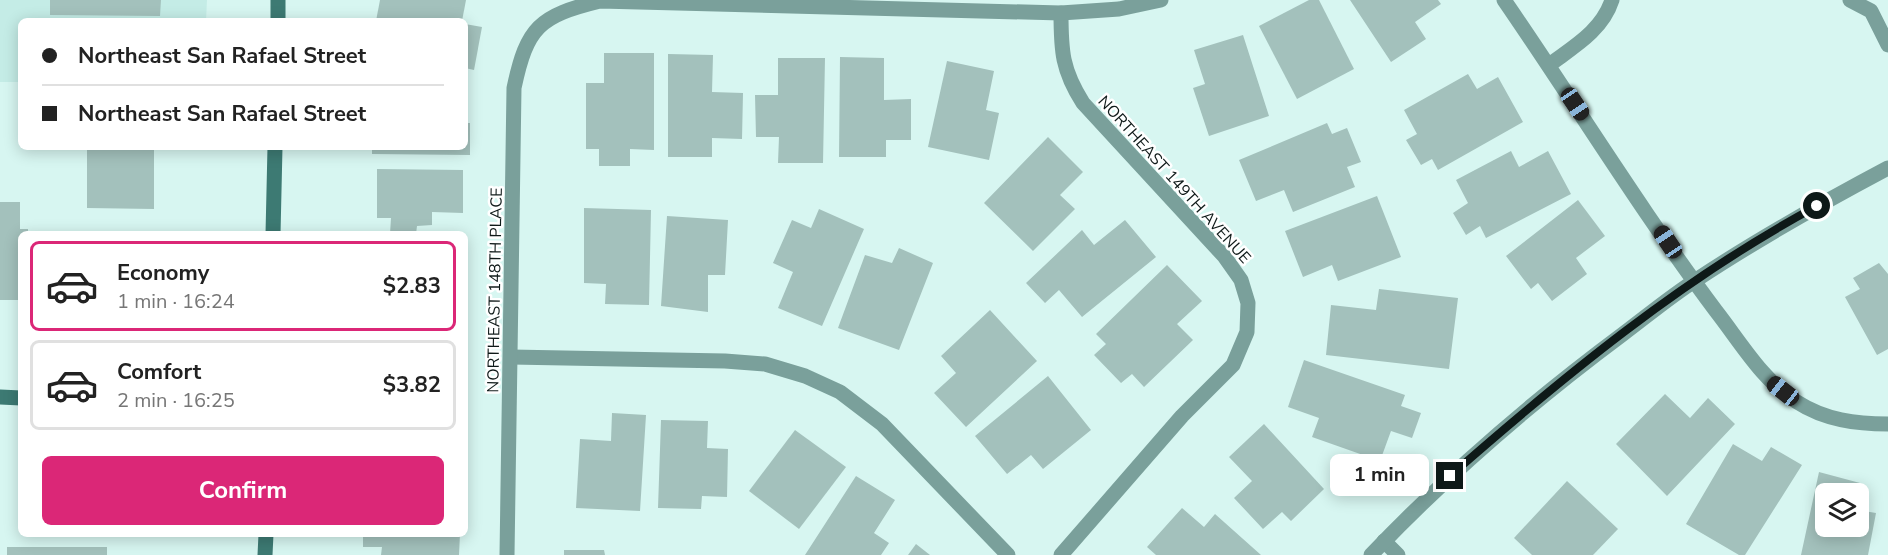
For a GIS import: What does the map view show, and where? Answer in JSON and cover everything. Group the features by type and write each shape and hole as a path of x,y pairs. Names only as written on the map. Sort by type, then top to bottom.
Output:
{"main road":[{"path":"278,0 278,18"},
{"path":"273,231 275,150"},
{"path":"0,397 18,398"},
{"path":"265,555 266,537"}],"street":[{"path":"1061,13 1119,9 1161,0"},
{"path":"1504,0 1694,281 1768,380 1797,402 1825,416 1864,424 1888,424"},
{"path":"1549,65 1594,31 1609,9 1612,0"},
{"path":"1850,0 1871,11 1888,45"},
{"name":"NORTHEAST 148TH PLACE","path":"507,555 512,357 514,88 522,51 536,29 566,9 600,1 1061,13"},
{"name":"NORTHEAST 149TH AVENUE","path":"1061,13 1061,55 1068,80 1083,103 1224,256 1241,280 1248,303 1247,332 1233,365 1182,416 1061,555"},
{"path":"1371,555 1450,476 1525,411 1694,281 1799,215 1888,168"},
{"path":"512,357 725,361 765,364 806,376 840,392 882,424 1008,555"},
{"path":"1384,541 1398,555"}],"shaded area":[{"path":"0,0 207,0 206,18 18,18 18,82 0,82"}],"building":[{"path":"50,0 161,0 160,16 50,15"},
{"path":"380,0 466,0 463,18 377,18"},
{"path":"1309,0 1319,0 1354,69 1297,99 1259,26"},
{"path":"1350,0 1438,0 1441,4 1415,22 1426,39 1391,62"},
{"path":"468,25 482,27 474,70 468,69"},
{"path":"1243,35 1269,116 1209,136 1193,88 1205,84 1194,50"},
{"path":"604,53 654,53 654,150 630,149 630,166 599,166 599,149 586,149 586,83 604,83"},
{"path":"668,54 713,55 712,92 743,93 742,139 712,138 712,157 668,157"},
{"path":"840,57 884,58 884,100 911,99 911,140 886,140 886,157 839,157"},
{"path":"778,58 825,58 823,163 778,163 779,137 756,137 755,95 778,95"},
{"path":"947,61 994,71 986,110 999,113 989,160 928,147"},
{"path":"1468,74 1477,89 1498,77 1523,122 1438,170 1432,159 1421,165 1406,140 1417,134 1404,110"},
{"path":"468,123 470,123 470,155 372,154 372,150 468,150"},
{"path":"1327,123 1332,134 1347,128 1361,162 1347,167 1355,187 1293,212 1284,190 1256,201 1239,160"},
{"path":"1048,137 1083,172 1060,195 1075,209 1033,251 984,203"},
{"path":"87,150 154,150 154,209 87,208"},
{"path":"1511,151 1519,167 1548,151 1571,194 1486,238 1480,226 1466,235 1453,213 1468,203 1456,180"},
{"path":"377,169 463,170 463,213 432,212 432,225 417,226 416,231 390,231 391,218 377,218"},
{"path":"1377,196 1401,257 1338,281 1332,265 1303,277 1285,231"},
{"path":"1578,200 1605,236 1576,258 1587,274 1552,301 1538,283 1531,289 1506,256"},
{"path":"0,202 20,202 20,229 28,229 28,231 18,231 18,300 0,300"},
{"path":"584,208 651,210 649,305 605,304 606,284 584,283"},
{"path":"819,209 864,229 822,326 778,308 793,272 773,263 792,220 811,228"},
{"path":"667,216 728,220 725,275 708,275 708,312 661,306"},
{"path":"1125,220 1156,257 1082,317 1059,290 1045,303 1026,283 1082,230 1094,245"},
{"path":"899,248 933,263 899,350 838,328 865,255 892,263"},
{"path":"1879,263 1888,274 1888,349 1877,355 1845,297 1860,289 1853,278"},
{"path":"1167,265 1202,301 1177,324 1193,340 1144,387 1132,374 1121,383 1094,355 1106,344 1096,334"},
{"path":"1379,289 1458,298 1449,369 1326,355 1331,305 1376,310"},
{"path":"990,310 1037,361 966,427 934,393 956,373 941,356"},
{"path":"1304,360 1405,395 1401,406 1421,413 1412,438 1391,431 1380,461 1312,437 1319,418 1288,407"},
{"path":"1048,376 1091,430 1043,469 1031,455 1007,474 975,436"},
{"path":"1665,394 1690,418 1708,398 1735,424 1667,496 1616,444"},
{"path":"612,413 646,415 640,511 576,508 580,439 611,441"},
{"path":"661,420 708,421 707,448 728,449 727,497 702,496 701,509 658,508"},
{"path":"1264,424 1324,489 1291,521 1282,512 1263,529 1234,498 1252,481 1229,457"},
{"path":"795,430 846,467 799,529 749,491"},
{"path":"1733,444 1762,461 1771,447 1802,465 1745,555 1739,555 1686,524"},
{"path":"1819,472 1860,483 1817,483"},
{"path":"856,476 895,500 874,533 889,543 881,555 805,555"},
{"path":"1567,481 1618,529 1593,555 1532,555 1514,538"},
{"path":"1815,490 1815,537 1869,537 1869,512 1876,513 1868,555 1801,555"},
{"path":"1182,508 1204,527 1215,514 1261,555 1156,555 1147,547"},
{"path":"363,537 460,537 459,555 381,555 382,547 363,547"},
{"path":"916,544 930,555 908,555"},
{"path":"7,547 107,547 107,555 7,555"},
{"path":"564,550 604,550 605,555 564,555"}],"route":[{"path":"1450,476 1525,411 1694,281 1817,206"}]}
